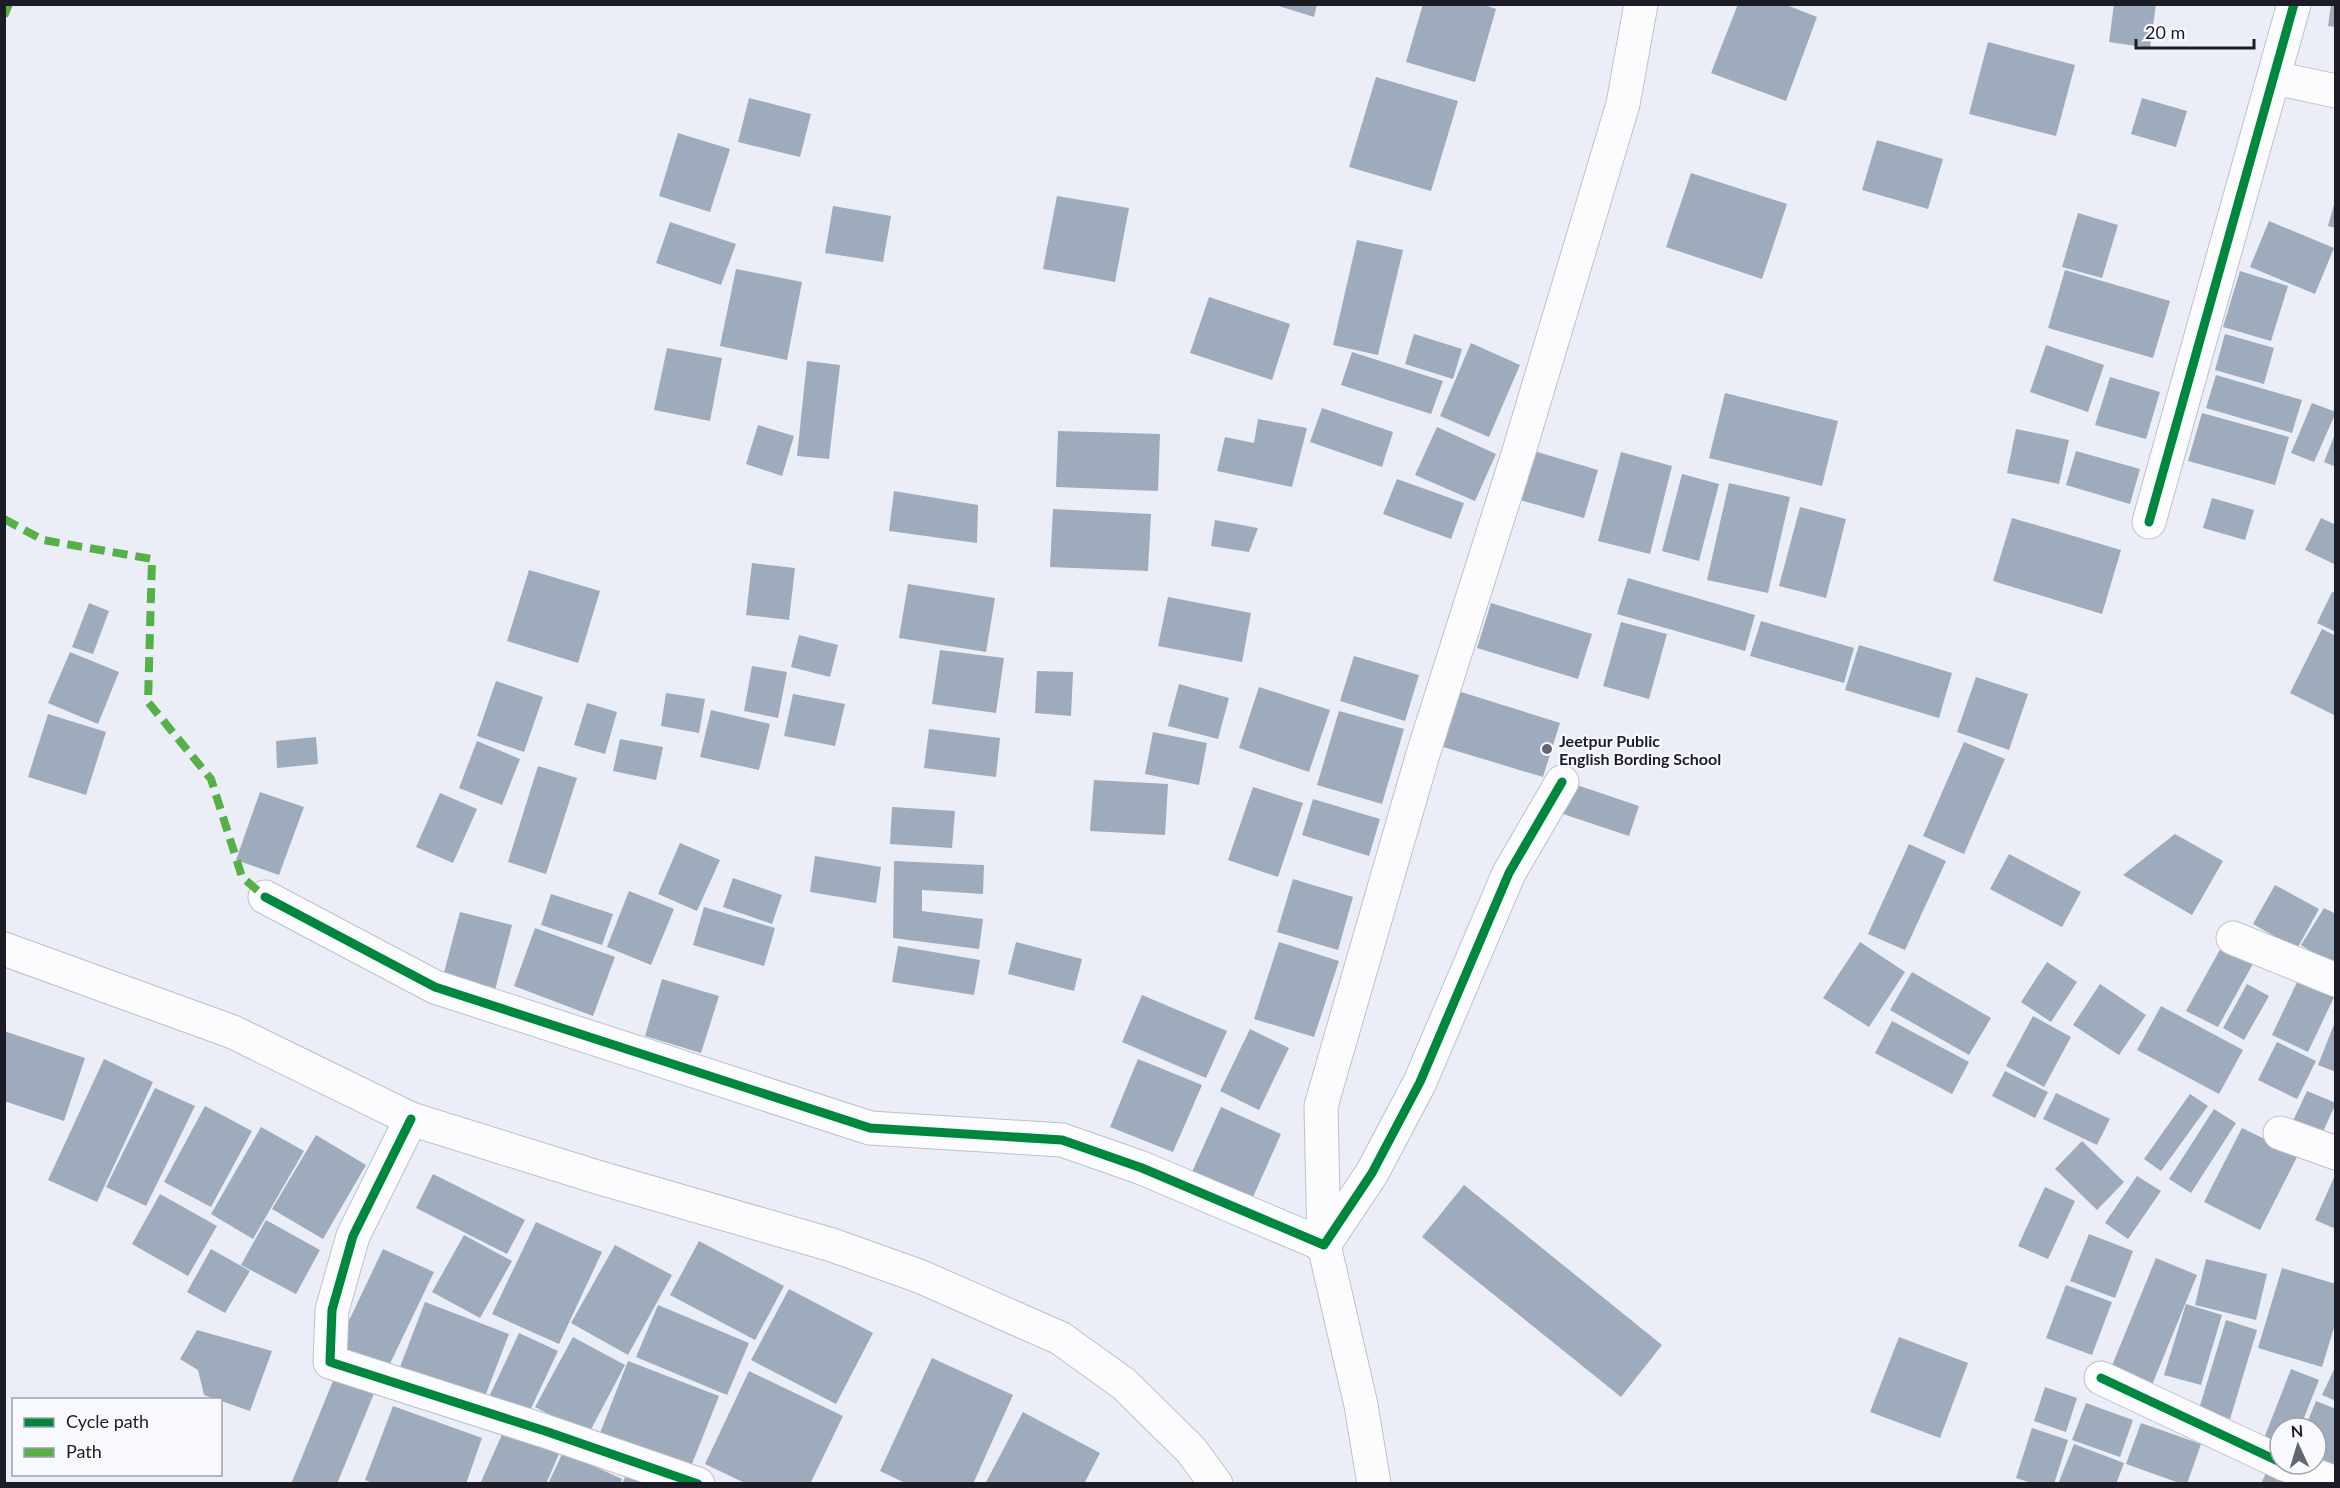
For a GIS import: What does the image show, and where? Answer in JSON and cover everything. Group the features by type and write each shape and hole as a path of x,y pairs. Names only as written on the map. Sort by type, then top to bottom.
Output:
{"street":[{"path":"1374,1484 1361,1405 1324,1245 1321,1106 1423,754 1516,460 1623,104 1641,4"},
{"path":"2149,522 2294,4"},
{"path":"2275,78 2336,91"},
{"path":"1324,1245 1372,1173 1420,1082 1509,873 1562,782"},
{"path":"265,897 435,987 870,1128 1062,1140 1142,1168 1324,1245"},
{"path":"2233,938 2336,980"},
{"path":"4,949 233,1032 411,1119 597,1177 832,1245 919,1276 1060,1338 1124,1384 1191,1450 1216,1484"},
{"path":"411,1119 353,1236 332,1310 330,1362 545,1431 698,1484"},
{"path":"2280,1133 2336,1153"},
{"path":"2101,1378 2268,1456"},
{"path":"2317,1476 2336,1483"}],"building":[{"path":"1272,4 1317,4 1314,17"},
{"path":"1423,4 1482,4 1496,9 1475,82 1406,62"},
{"path":"1738,4 1784,4 1817,17 1786,101 1711,73"},
{"path":"2114,4 2156,4 2150,48 2109,42"},
{"path":"2331,5 2336,5 2336,27 2328,26"},
{"path":"1988,42 2075,65 2056,136 1969,114"},
{"path":"1376,77 1458,101 1431,191 1349,167"},
{"path":"749,98 811,114 800,157 738,142"},
{"path":"2142,98 2187,111 2176,147 2131,134"},
{"path":"678,133 730,149 710,212 659,196"},
{"path":"1877,140 1943,159 1928,209 1862,190"},
{"path":"1691,173 1787,204 1762,279 1666,247"},
{"path":"1057,196 1129,208 1115,282 1043,269"},
{"path":"2336,201 2336,228 2328,226"},
{"path":"833,206 891,216 883,262 825,253"},
{"path":"2078,213 2118,225 2102,278 2062,267"},
{"path":"2269,221 2334,248 2315,294 2250,267"},
{"path":"670,222 736,244 721,285 656,263"},
{"path":"1357,240 1403,250 1378,355 1333,345"},
{"path":"736,269 802,282 787,360 720,346"},
{"path":"2065,270 2170,301 2153,358 2048,328"},
{"path":"2240,271 2288,286 2271,341 2223,327"},
{"path":"1209,297 1290,324 1272,380 1190,353"},
{"path":"1414,334 1462,349 1453,379 1405,364"},
{"path":"2225,334 2274,348 2264,384 2215,370"},
{"path":"1471,343 1520,365 1489,437 1440,416"},
{"path":"2046,345 2104,365 2088,412 2030,392"},
{"path":"667,348 722,358 710,421 654,410"},
{"path":"1352,352 1443,381 1431,414 1341,385"},
{"path":"807,361 840,365 829,459 797,456"},
{"path":"2216,375 2302,400 2292,433 2206,408"},
{"path":"2110,377 2160,392 2146,439 2095,425"},
{"path":"1725,393 1838,421 1822,486 1709,458"},
{"path":"2312,403 2336,412 2314,462 2291,453"},
{"path":"1322,408 1393,432 1382,467 1310,442"},
{"path":"2202,413 2289,437 2275,485 2188,461"},
{"path":"1258,419 1307,428 1292,487 1217,471 1225,437 1254,443"},
{"path":"758,425 794,436 782,476 746,464"},
{"path":"1437,427 1496,454 1475,501 1415,475"},
{"path":"2016,429 2069,440 2059,484 2007,473"},
{"path":"1058,431 1160,434 1158,491 1056,487"},
{"path":"2336,434 2336,467 2324,462"},
{"path":"1534,451 1598,470 1584,518 1520,500"},
{"path":"2076,451 2140,469 2130,504 2066,485"},
{"path":"1621,452 1672,466 1650,554 1598,541"},
{"path":"1682,474 1719,484 1699,561 1662,551"},
{"path":"1397,479 1464,503 1451,539 1383,514"},
{"path":"1729,483 1790,497 1768,593 1707,580"},
{"path":"894,491 978,505 977,543 889,531"},
{"path":"2212,498 2254,510 2245,540 2203,528"},
{"path":"1800,507 1846,519 1826,598 1779,586"},
{"path":"1053,509 1151,514 1148,571 1050,567"},
{"path":"2012,518 2121,550 2102,614 1993,581"},
{"path":"2321,518 2336,525 2336,565 2305,550"},
{"path":"1215,520 1258,528 1249,552 1211,546"},
{"path":"752,563 795,568 789,620 746,615"},
{"path":"529,570 600,591 578,663 507,641"},
{"path":"1628,578 1755,615 1745,651 1617,614"},
{"path":"908,584 995,598 986,652 899,638"},
{"path":"2332,592 2336,593 2336,632 2317,623"},
{"path":"1168,597 1251,613 1242,662 1158,646"},
{"path":"89,603 109,611 93,654 72,647"},
{"path":"1491,603 1592,634 1578,679 1477,648"},
{"path":"1761,621 1854,648 1844,683 1750,656"},
{"path":"1621,622 1667,634 1649,699 1603,686"},
{"path":"2322,629 2336,636 2336,716 2290,693"},
{"path":"799,635 838,645 830,677 791,667"},
{"path":"1859,645 1952,673 1939,718 1845,690"},
{"path":"940,650 1004,658 996,713 932,704"},
{"path":"70,652 119,672 98,724 48,703"},
{"path":"1354,656 1419,675 1405,721 1340,701"},
{"path":"752,666 787,672 778,718 744,711"},
{"path":"1037,671 1073,672 1071,716 1035,713"},
{"path":"1976,677 2028,694 2009,750 1957,732"},
{"path":"496,681 543,697 524,752 477,736"},
{"path":"1179,684 1229,698 1218,739 1168,726"},
{"path":"1259,687 1330,710 1309,772 1239,748"},
{"path":"1458,691 1560,723 1543,777 1440,746"},
{"path":"666,693 705,699 699,733 661,726"},
{"path":"793,694 845,704 835,746 784,736"},
{"path":"587,703 617,712 605,754 574,745"},
{"path":"711,710 770,724 759,770 700,757"},
{"path":"1339,711 1404,729 1382,804 1317,785"},
{"path":"48,714 106,732 86,795 28,777"},
{"path":"929,729 1000,738 996,777 924,768"},
{"path":"1153,732 1207,743 1199,785 1145,774"},
{"path":"316,737 318,764 277,768 276,741"},
{"path":"620,739 663,747 656,780 613,771"},
{"path":"477,741 520,759 502,805 459,788"},
{"path":"1964,742 2005,759 1964,854 1923,836"},
{"path":"538,766 577,778 546,874 508,862"},
{"path":"1094,780 1168,784 1165,835 1090,831"},
{"path":"1568,782 1639,806 1629,836 1557,812"},
{"path":"1253,787 1303,803 1278,877 1228,860"},
{"path":"260,792 304,807 279,875 236,860"},
{"path":"440,793 477,809 453,863 416,847"},
{"path":"1313,799 1380,819 1369,856 1302,835"},
{"path":"892,807 955,811 952,848 890,844"},
{"path":"2175,834 2223,861 2192,915 2123,875"},
{"path":"680,843 720,860 697,911 658,894"},
{"path":"1909,844 1946,861 1905,950 1868,934"},
{"path":"2009,854 2081,892 2062,927 1990,889"},
{"path":"815,856 881,867 876,903 810,892"},
{"path":"894,861 984,865 983,894 922,890 922,911 983,919 979,949 893,938"},
{"path":"733,878 782,895 772,924 723,907"},
{"path":"1293,879 1353,897 1338,950 1277,932"},
{"path":"2275,885 2319,909 2297,949 2253,924"},
{"path":"629,891 674,909 651,965 607,947"},
{"path":"551,894 613,914 602,945 541,925"},
{"path":"704,907 775,928 764,966 693,945"},
{"path":"2324,908 2336,914 2336,967 2301,945"},
{"path":"460,912 512,925 494,994 442,980"},
{"path":"535,928 615,957 593,1016 514,986"},
{"path":"1016,942 1082,959 1074,991 1008,974"},
{"path":"1279,942 1339,961 1314,1037 1254,1019"},
{"path":"1860,942 1905,972 1869,1027 1823,998"},
{"path":"898,946 980,960 974,995 892,982"},
{"path":"2222,946 2254,962 2218,1027 2186,1011"},
{"path":"2047,962 2077,982 2051,1022 2021,1002"},
{"path":"1912,972 1991,1018 1969,1055 1890,1010"},
{"path":"2299,978 2335,995 2308,1052 2272,1035"},
{"path":"662,979 719,996 701,1053 645,1036"},
{"path":"2100,984 2146,1015 2119,1055 2073,1025"},
{"path":"2247,984 2269,996 2244,1040 2223,1028"},
{"path":"1142,995 1227,1031 1206,1078 1122,1042"},
{"path":"2161,1006 2243,1050 2219,1094 2137,1050"},
{"path":"2033,1016 2071,1037 2044,1087 2006,1066"},
{"path":"1892,1021 1969,1062 1952,1094 1875,1053"},
{"path":"2336,1022 2336,1072 2318,1065"},
{"path":"1250,1029 1289,1048 1259,1110 1220,1091"},
{"path":"4,1031 85,1058 64,1121 4,1101"},
{"path":"2277,1042 2316,1061 2297,1099 2258,1080"},
{"path":"104,1059 153,1082 97,1202 48,1180"},
{"path":"1138,1059 1202,1085 1173,1152 1110,1127"},
{"path":"2005,1071 2048,1092 2035,1118 1992,1096"},
{"path":"155,1088 195,1106 146,1206 106,1187"},
{"path":"2307,1091 2336,1103 2321,1136 2292,1123"},
{"path":"2056,1093 2110,1119 2097,1145 2043,1119"},
{"path":"2190,1094 2208,1106 2161,1171 2144,1159"},
{"path":"205,1106 252,1131 211,1207 164,1182"},
{"path":"1221,1107 1281,1134 1248,1208 1188,1181"},
{"path":"2214,1109 2236,1123 2191,1193 2169,1179"},
{"path":"261,1127 304,1151 253,1239 211,1214"},
{"path":"2242,1128 2298,1155 2260,1230 2204,1202"},
{"path":"316,1135 366,1165 323,1239 272,1209"},
{"path":"2082,1141 2124,1182 2097,1210 2055,1169"},
{"path":"2336,1173 2336,1229 2315,1220"},
{"path":"433,1174 525,1220 507,1254 416,1208"},
{"path":"2137,1176 2161,1191 2128,1239 2105,1223"},
{"path":"1464,1185 1662,1345 1621,1397 1422,1237"},
{"path":"2045,1187 2075,1201 2048,1259 2018,1246"},
{"path":"160,1194 217,1226 188,1276 132,1244"},
{"path":"266,1220 320,1250 296,1294 241,1265"},
{"path":"536,1222 602,1252 559,1344 492,1314"},
{"path":"2089,1234 2133,1251 2115,1298 2070,1281"},
{"path":"464,1235 512,1261 480,1318 432,1292"},
{"path":"699,1241 784,1286 755,1340 670,1295"},
{"path":"615,1245 672,1275 628,1355 571,1323"},
{"path":"211,1249 250,1271 225,1313 187,1292"},
{"path":"383,1249 434,1272 386,1372 336,1348"},
{"path":"2156,1258 2197,1275 2152,1385 2111,1368"},
{"path":"2206,1259 2267,1274 2256,1320 2195,1305"},
{"path":"2282,1268 2336,1284 2336,1321 2322,1367 2258,1348"},
{"path":"2066,1285 2112,1302 2092,1355 2046,1338"},
{"path":"789,1289 873,1333 836,1404 751,1360"},
{"path":"425,1302 509,1334 484,1399 400,1367"},
{"path":"2186,1304 2222,1315 2201,1385 2164,1375"},
{"path":"658,1305 749,1343 727,1395 636,1357"},
{"path":"2226,1320 2257,1330 2230,1419 2199,1409"},
{"path":"197,1330 272,1351 250,1411 222,1401 222,1398 204,1395 198,1370 180,1359"},
{"path":"519,1333 558,1351 527,1417 488,1399"},
{"path":"573,1337 625,1365 588,1435 535,1407"},
{"path":"1899,1337 1968,1363 1940,1438 1870,1412"},
{"path":"932,1358 1013,1395 973,1484 907,1484 880,1471"},
{"path":"628,1361 719,1396 688,1474 598,1438"},
{"path":"2336,1365 2336,1401 2322,1395"},
{"path":"2291,1369 2319,1380 2305,1416 2273,1416"},
{"path":"749,1371 843,1416 810,1484 747,1484 705,1464"},
{"path":"335,1376 375,1391 337,1484 291,1484"},
{"path":"2045,1387 2077,1398 2066,1432 2034,1421"},
{"path":"2316,1401 2336,1409 2336,1471 2328,1468 2328,1416 2310,1416"},
{"path":"2086,1403 2133,1420 2120,1457 2072,1440"},
{"path":"393,1406 482,1438 466,1484 375,1484 365,1480"},
{"path":"1023,1412 1100,1453 1084,1484 985,1484"},
{"path":"2141,1423 2201,1444 2187,1484 2126,1464"},
{"path":"2032,1428 2068,1440 2054,1484 2035,1484 2016,1478"},
{"path":"2268,1428 2268,1443 2263,1441"},
{"path":"504,1430 559,1454 546,1484 480,1484"},
{"path":"2074,1444 2124,1463 2116,1484 2058,1484"},
{"path":"563,1452 622,1479 620,1484 548,1484"},
{"path":"2267,1470 2268,1476 2282,1476 2302,1484 2261,1484"},
{"path":"628,1471 657,1484 622,1484"}],"marked path":[{"path":"4,16 9,4"},
{"path":"4,519 43,540 152,559 148,702 211,779 242,877 265,897"}],"cycle path":[{"path":"2149,522 2294,4"},
{"path":"265,897 435,987 870,1128 1062,1140 1142,1168 1324,1245 1372,1173 1420,1082 1509,873 1562,782"},
{"path":"411,1119 353,1236 332,1310 330,1362 545,1431 698,1484"},
{"path":"2101,1378 2268,1456"}],"place":[{"name":"Jeetpur Public English Bording School","path":"1547,749"}]}
